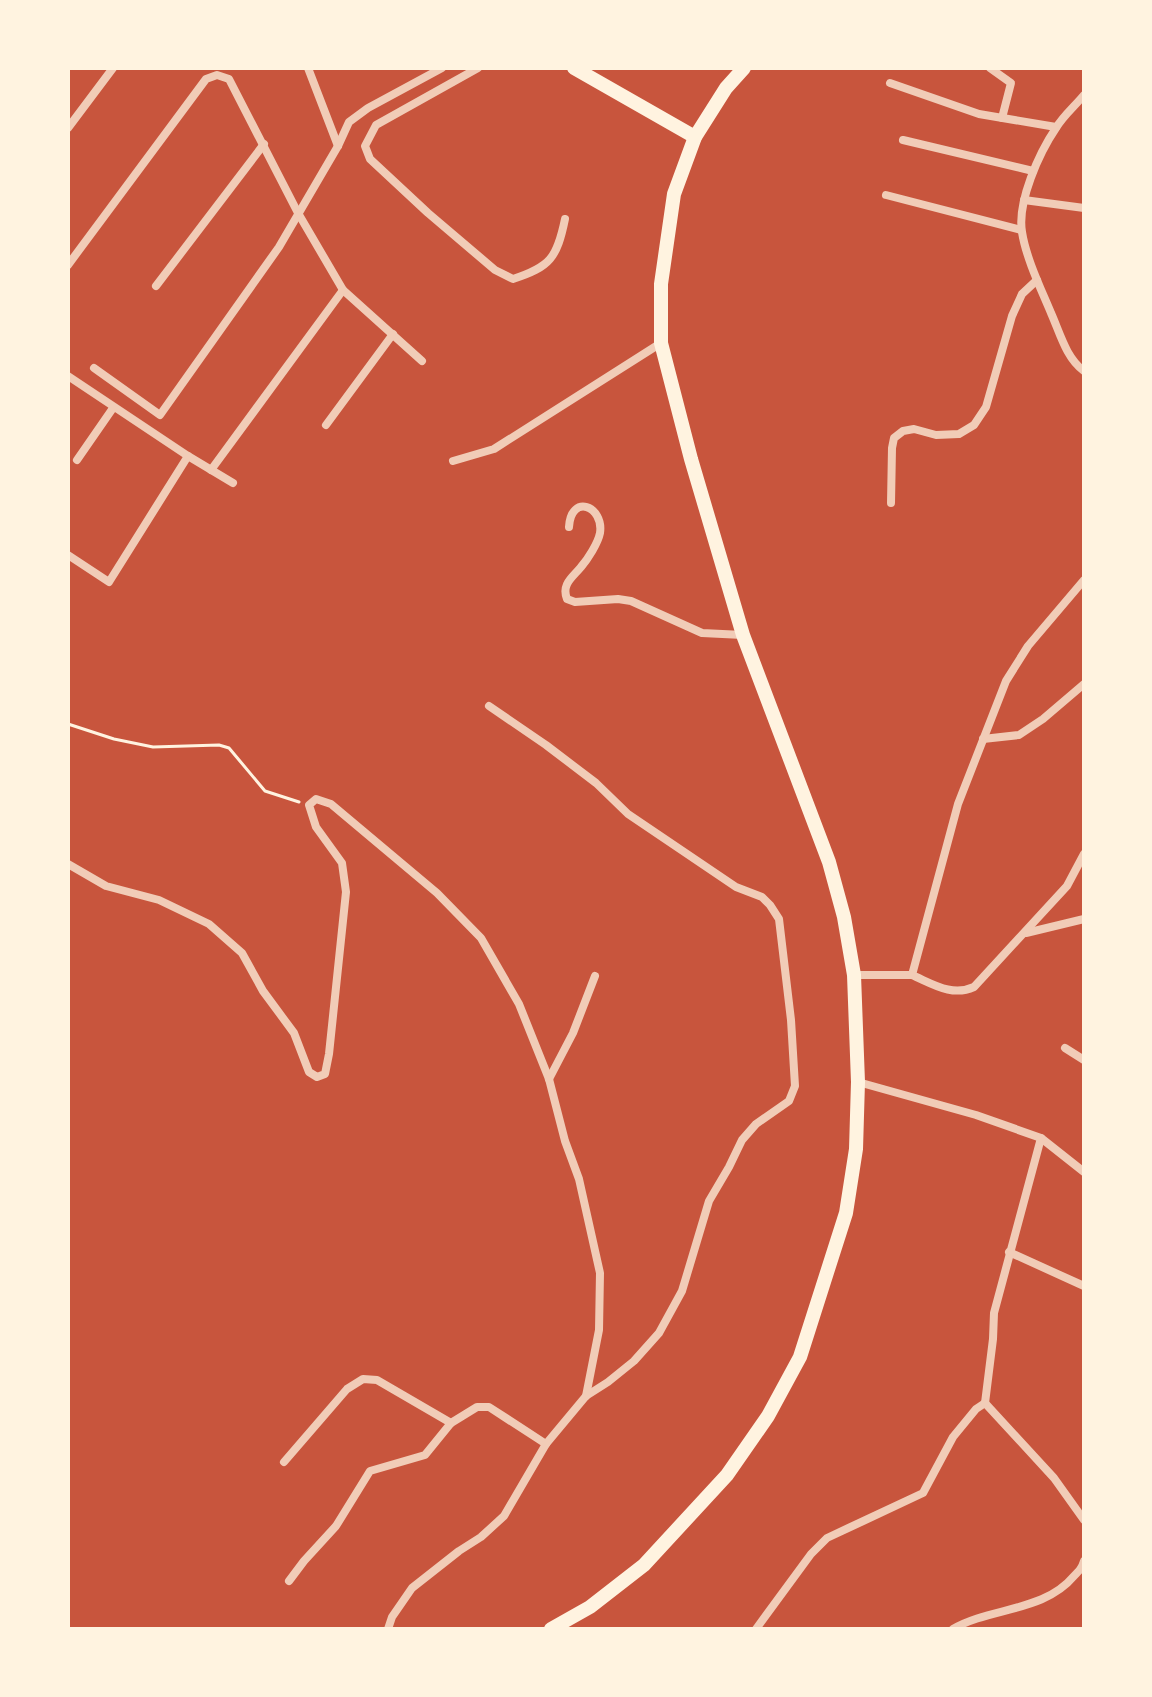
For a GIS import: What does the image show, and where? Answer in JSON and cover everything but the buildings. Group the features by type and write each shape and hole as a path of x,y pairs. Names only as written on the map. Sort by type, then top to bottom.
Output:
{"main road":[{"path":"574,68 695,137"},
{"path":"551,1629 590,1607 644,1565 727,1475 768,1416 800,1357 846,1213 856,1149 858,1082 854,975 844,917 829,862 743,635 691,459 661,343 661,284 674,194 695,137 726,88 744,68"}],"street":[{"path":"68,128 113,68"},
{"path":"308,68 338,146"},
{"path":"94,368 160,415 279,247 349,122 368,108 442,68"},
{"path":"478,68 376,125 365,146 370,159 495,270 513,279 548,263 560,244 565,219"},
{"path":"990,68 1011,83 1002,118"},
{"path":"68,265 206,79 217,75 229,79 298,213 343,290 422,361"},
{"path":"890,83 979,114 1056,127"},
{"path":"1084,95 1056,127 1033,171 1024,200 1021,230 1037,280 1069,353 1084,371"},
{"path":"903,140 1033,171"},
{"path":"156,286 264,144"},
{"path":"886,195 1021,230"},
{"path":"1024,200 1084,208"},
{"path":"891,503 894,438 903,431 914,429 936,435 959,434 974,425 986,407 1017,305 1022,294 1037,280"},
{"path":"211,470 343,290"},
{"path":"326,425 393,334"},
{"path":"453,461 494,449 661,343"},
{"path":"68,376 233,483"},
{"path":"77,460 113,408"},
{"path":"68,555 109,582 188,456"},
{"path":"569,527 574,510 591,508 596,512 600,535 582,566 565,585 567,599 575,602 631,601 702,633 743,635"},
{"path":"912,975 958,804 1006,681 1028,646 1084,580"},
{"path":"983,739 1019,735 1084,684"},
{"path":"388,1629 392,1617 412,1588 504,1516 546,1444 586,1396 634,1361 659,1333 682,1291 709,1201 742,1140 756,1124 789,1101 795,1086 779,919 770,905 762,897 736,887 628,814 596,783 489,706"},
{"path":"68,864 106,886 159,900 209,924 242,953 263,991 294,1033 309,1072 317,1077 325,1074 329,1054 346,892 342,863 316,827 309,805 316,799 331,804 437,893 481,938 519,1004 549,1079 565,1141 579,1179 600,1273 599,1330 586,1396"},
{"path":"854,975 912,975 952,992 964,992 974,987 1067,886 1084,854"},
{"path":"1024,934 1084,919"},
{"path":"549,1079 573,1033 595,976"},
{"path":"1065,1048 1084,1060"},
{"path":"858,1082 976,1115 1041,1138 1084,1172"},
{"path":"756,1629 811,1554 827,1538 923,1493 953,1437 976,1409 985,1403 994,1313 1041,1138"},
{"path":"1009,1252 1084,1286"},
{"path":"284,1462 347,1389 363,1379 377,1380 451,1423"},
{"path":"985,1403 1054,1478 1084,1520"},
{"path":"289,1581 336,1526 370,1471 425,1455 451,1423 477,1407 489,1407 546,1444"},
{"path":"953,1629 967,1621 1018,1608 1064,1588 1083,1567 1084,1561"}],"path":[{"path":"68,724 114,739 153,747 219,745 229,748 265,791 309,805"}]}
